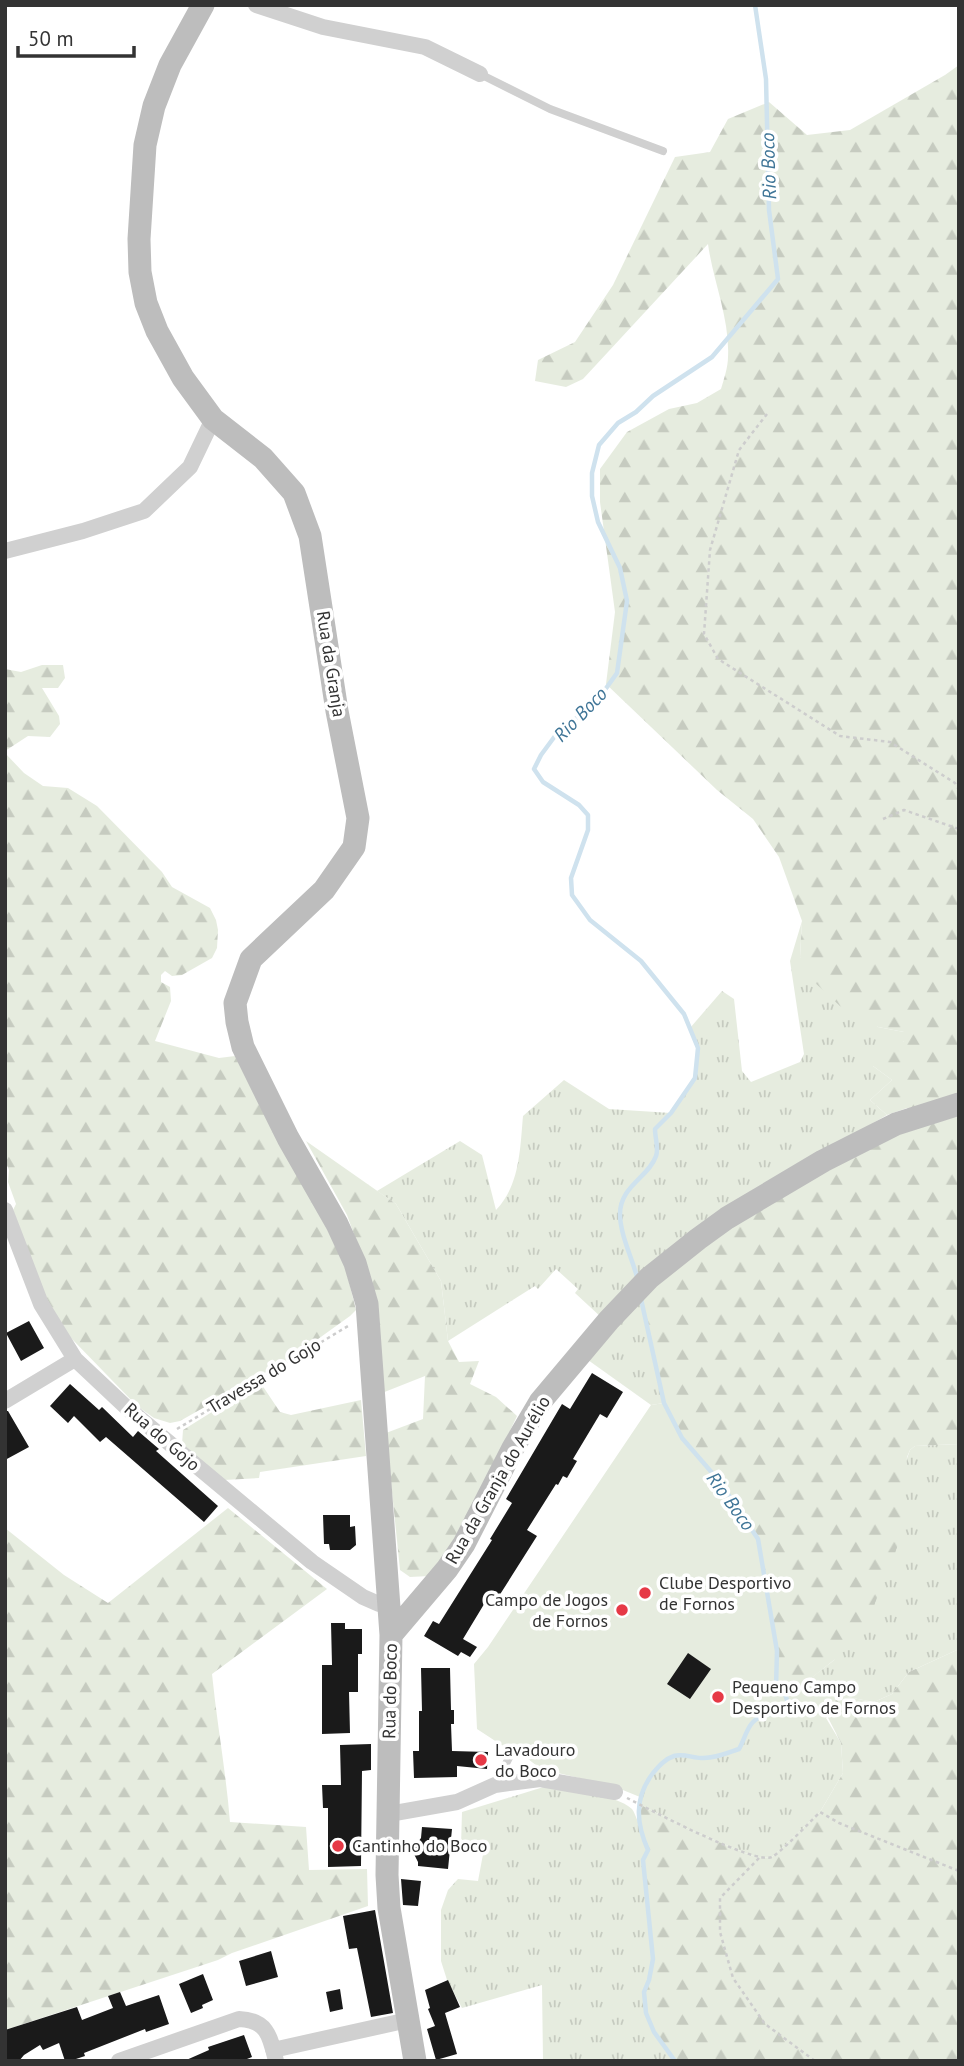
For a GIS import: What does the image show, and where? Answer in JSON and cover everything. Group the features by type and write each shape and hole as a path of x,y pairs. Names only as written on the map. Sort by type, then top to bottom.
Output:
{"street":[{"name":"Rua da Granja","path":"203,5 170,65 154,106 145,145 140,261 146,303 183,378 213,419 263,458 295,493 310,536 337,711 358,818 354,847 324,890 251,959 236,1003 237,1022 243,1047 355,1263 367,1304 368,1319"},
{"path":"256,5 324,27 425,47 480,74"},
{"path":"5,551 83,531 144,510 190,467 213,419"},
{"name":"Rua da Granja do Aurélio","path":"391,1635 464,1544 540,1402 649,1278 698,1239 748,1205 823,1161 896,1124 959,1104"},
{"name":"Rua do Gojo","path":"5,1210 41,1304 75,1360 312,1562 363,1597 379,1604 388,1604"},
{"name":"Rua do Boco","path":"368,1319 391,1635 388,1908 415,2061"},
{"path":"5,1401 75,1360"},
{"path":"388,1604 398,1596 432,1585"},
{"path":"389,1814 457,1802 495,1785 540,1779 622,1796"},
{"path":"119,2061 239,2019 254,2020 265,2029 275,2055 408,2020"}],"lane":[{"path":"480,74 550,109 663,151"},
{"path":"495,1785 513,1751"}],"path":[{"path":"767,414 739,450 710,550 704,634 718,659 840,736 890,743 955,783 959,790"},
{"path":"883,820 904,810 959,829"},
{"name":"Travessa do Gojo","path":"166,1440 176,1429 354,1323 368,1319"},
{"path":"622,1796 688,1829 759,1858 772,1857 820,1812 839,1823 959,1871"},
{"path":"759,1858 720,1898 720,1932 733,1978 765,2024 815,2061"}],"green space":[{"path":"959,65 959,1444 915,1446 910,1450 907,1457 901,1537 871,1613 856,1636 834,1660 809,1680 788,1703 785,1694 776,1687 777,1651 758,1539 720,1482 682,1438 664,1404 641,1299 662,1278 769,1200 913,1127 907,1108 887,1115 870,1100 892,1080 873,1066 869,1058 904,1041 904,1032 878,1027 840,1006 812,980 800,957 802,921 779,857 753,819 717,790 606,684 615,612 600,502 600,469 627,432 669,409 697,403 721,389 727,365 728,343 708,244 583,379 566,387 535,381 538,360 575,342 613,285 675,157 710,152 728,119 769,102 807,135 850,130"},
{"path":"42,665 63,665 65,678 58,688 42,688 59,716 60,724 50,737 28,736 5,751 5,669 21,672"},
{"path":"5,753 24,773 43,786 68,788 97,806 162,872 172,887 210,908 218,930 217,948 212,958 182,975 172,976 165,971 161,975 161,982 170,987 171,1001 155,1041 219,1058 235,1056 344,1262 356,1310 350,1316 293,1357 180,1421 170,1423 154,1418 137,1406 71,1338 43,1291 13,1210 16,1204 8,1182 9,1170 5,1161"},
{"path":"802,921 800,957 878,1027 904,1032 904,1041 873,1066 892,1080 870,1100 887,1115 740,1200 602,1318 575,1293 578,1289 556,1269 538,1289 535,1286 448,1341 441,1281 396,1204 377,1191 460,1141 482,1155 496,1210 514,1178 523,1116 564,1080 609,1109 671,1113 695,1074 697,1054 690,1028 722,991 734,999 742,1071 751,1082 800,1062 804,1054 790,961"},
{"path":"306,1141 396,1204 441,1281 448,1341 459,1362 479,1361 470,1384 496,1397 517,1416 460,1534 429,1576 410,1577 400,1570 386,1433 423,1419 425,1376 382,1393 376,1295 347,1215"},
{"path":"641,1299 664,1403 651,1405 588,1360"},
{"path":"260,1382 280,1412 291,1415 361,1400 366,1456 260,1472 259,1478 224,1480 182,1444 183,1430"},
{"name":"Clube Desportivo de Fornos","path":"664,1403 682,1438 720,1482 758,1539 777,1651 776,1687 785,1694 788,1703 785,1711 765,1715 753,1722 739,1749 704,1758 675,1756 661,1763 648,1780 640,1797 613,1786 541,1769 519,1752 506,1748 477,1729 474,1664 651,1405"},
{"path":"959,1444 959,1649 909,1672 892,1694 874,1702 847,1697 826,1718 841,1743 843,1773 820,1812 772,1857 759,1858 688,1829 639,1804 646,1782 663,1762 677,1756 709,1757 744,1740 746,1731 754,1721 785,1711 800,1689 834,1660 910,1450 915,1446"},
{"path":"228,1508 327,1589 212,1674 230,1822 306,1827 309,1870 367,1869 368,1906 218,1960 5,2030 5,1528 64,1575 108,1603"},
{"path":"959,1649 959,2061 675,2061 654,2032 646,2013 644,1992 653,1959 643,1860 648,1850 640,1833 639,1804 688,1829 745,1853 759,1858 772,1857 820,1812 843,1773 841,1743 821,1704 823,1697 847,1697 874,1702 892,1694 909,1672"},
{"path":"550,1785 593,1793 632,1809 649,1854 646,1897 653,1961 644,1992 666,2047 675,2061 537,2061 543,2060 542,1985 462,2008 447,1980 441,1961 441,1910 448,1890 458,1879 478,1881 484,1849 461,1846 462,1812"}],"building":[{"path":"29,1321 44,1348 21,1361 6,1333"},
{"path":"592,1373 623,1392 607,1418 600,1414 573,1459 577,1461 567,1478 563,1476 558,1485 556,1484 527,1530 537,1536 499,1596 492,1591 463,1639 477,1647 470,1657 461,1652 458,1656 424,1636 433,1621 439,1624 492,1540 490,1539 512,1503 506,1499 562,1404 570,1409"},
{"path":"70,1384 99,1410 102,1407 133,1437 138,1431 159,1449 156,1451 218,1506 204,1522 106,1437 100,1442 74,1416 68,1423 50,1406"},
{"path":"5,1411 8,1411 29,1447 5,1460"},
{"path":"323,1515 350,1515 350,1527 355,1526 356,1545 350,1550 330,1550 329,1544 324,1544"},
{"path":"331,1623 345,1623 345,1629 362,1629 362,1654 358,1654 358,1692 349,1692 350,1733 322,1734 322,1665 332,1665"},
{"path":"688,1653 711,1669 690,1699 667,1684"},
{"path":"421,1668 450,1668 451,1710 454,1710 454,1724 451,1724 452,1751 488,1752 487,1769 457,1766 457,1777 414,1778 413,1751 419,1751 419,1711 422,1711"},
{"path":"371,1744 371,1770 362,1771 361,1866 328,1867 328,1808 323,1808 322,1785 341,1785 340,1745"},
{"path":"422,1827 452,1829 448,1869 418,1866 412,1850 421,1838"},
{"path":"401,1879 421,1881 418,1906 403,1905"},
{"path":"375,1910 393,2013 371,2017 357,1948 349,1949 343,1916"},
{"path":"271,1951 278,1977 246,1986 239,1961"},
{"path":"203,1974 213,2000 191,2013 179,1984"},
{"path":"448,1980 460,2007 445,2013 457,2054 436,2060 427,2029 435,2026 428,2009 430,2008 425,1990"},
{"path":"340,1989 343,2009 330,2012 326,1992"},
{"path":"120,1992 126,2006 159,1995 169,2024 146,2032 145,2029 70,2061 65,2061 59,2043 43,2050 40,2045 19,2061 5,2061 5,2030 77,2007 82,2020 113,2008 108,1996"},
{"path":"244,2035 252,2057 242,2061 184,2061 209,2050 208,2047"}],"waterway":[{"name":"Rio Boco","path":"637,1277 622,1230 621,1204 656,1156 655,1129 671,1113 695,1078 698,1048 684,1014 641,961 590,920 572,895 571,878 588,830 588,815 579,805 543,782 534,769 555,736 597,701 617,673 627,601 620,568 598,522 592,496 592,473 599,445 618,423 712,357 778,279 769,210 766,79 755,5"},
{"name":"Rio Boco","path":"641,1299 664,1403 682,1438 720,1482 758,1539 777,1651 776,1687 785,1694 788,1703 785,1711 765,1715 753,1722 739,1749 711,1758 681,1755 668,1759 653,1773 640,1801 639,1820 648,1850 643,1860 653,1959 644,1992 646,2013 654,2032 675,2061"}],"place":[{"name":"Clube Desportivo de Fornos","path":"645,1593"},
{"name":"Campo de Jogos de Fornos","path":"622,1610"},
{"name":"Pequeno Campo Desportivo de Fornos","path":"718,1697"},
{"name":"Lavadouro do Boco","path":"481,1760"},
{"name":"Cantinho do Boco","path":"338,1846"}]}
